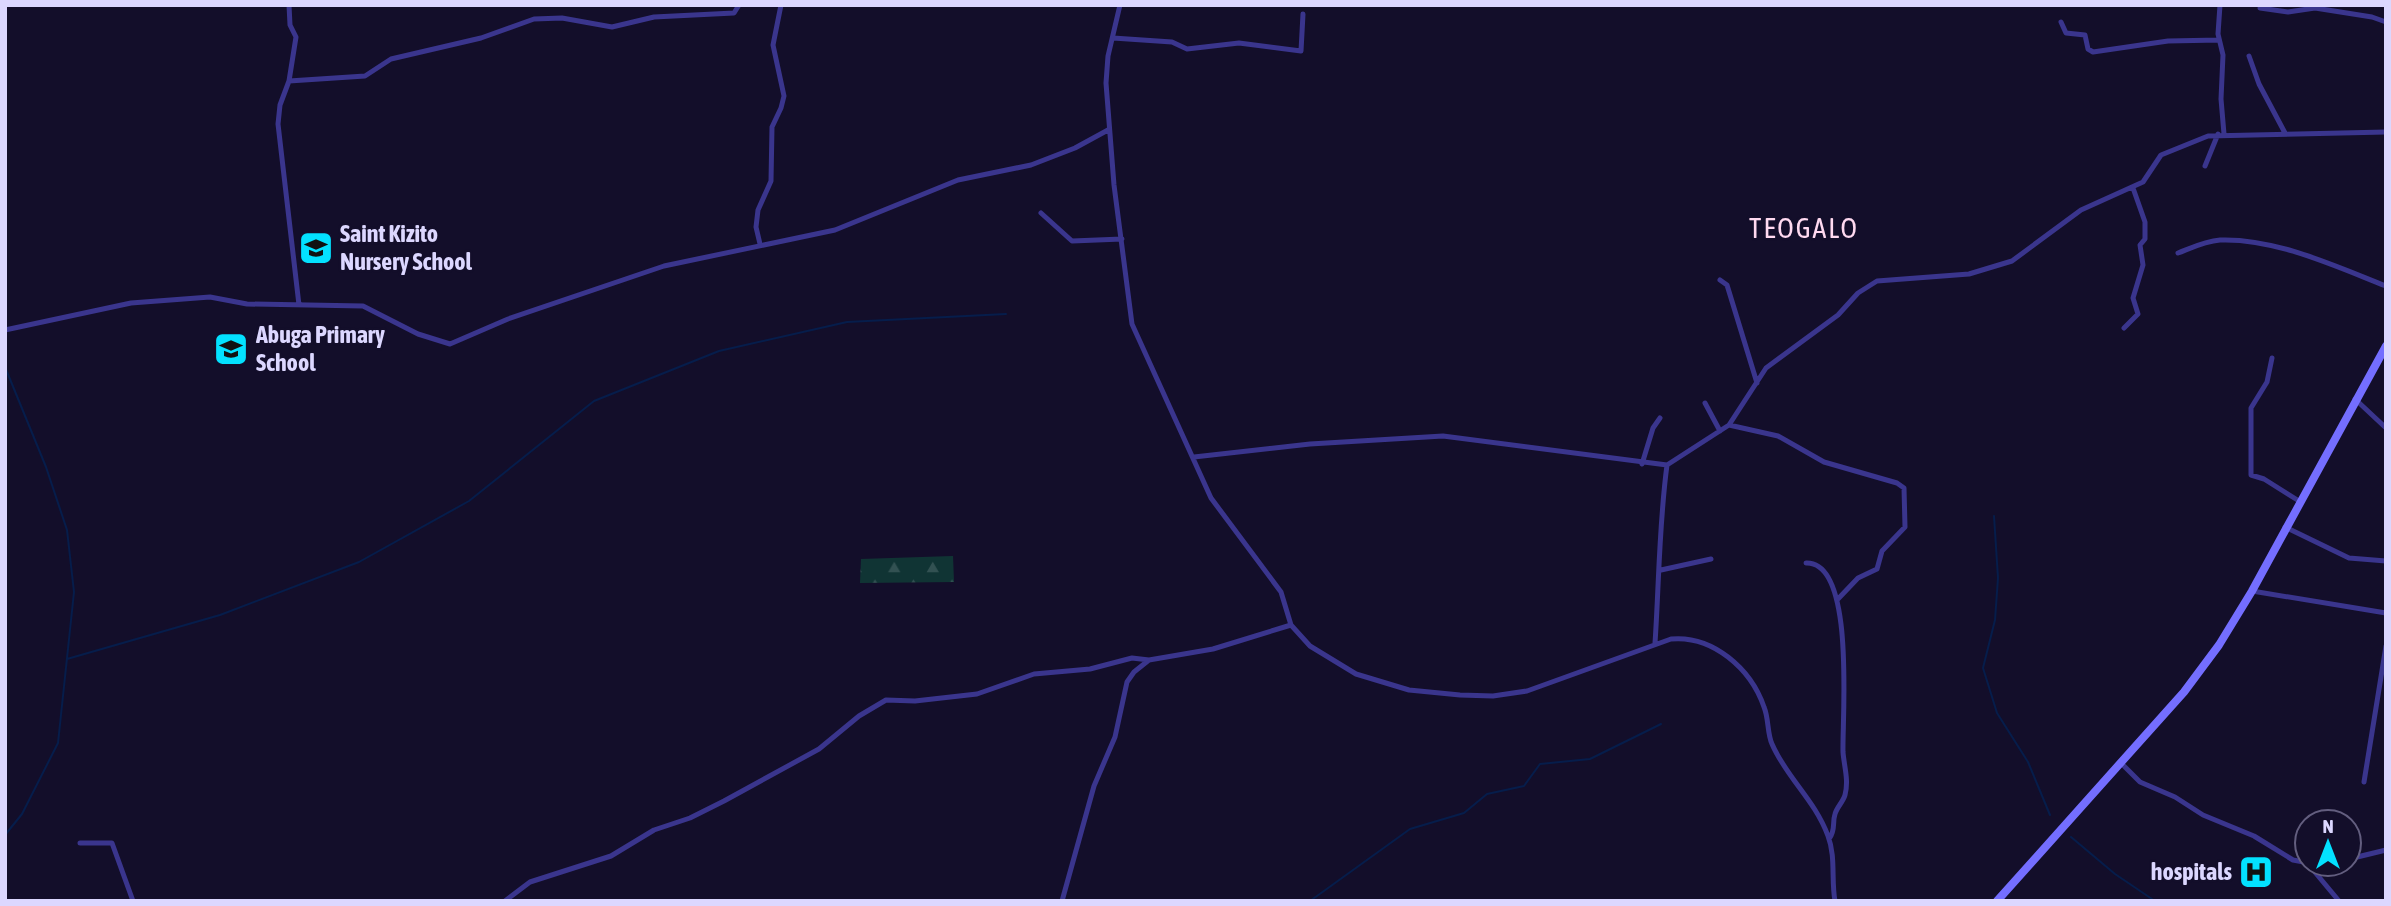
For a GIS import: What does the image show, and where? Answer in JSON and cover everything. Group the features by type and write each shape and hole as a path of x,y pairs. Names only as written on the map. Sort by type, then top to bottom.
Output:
{"main road":[{"path":"1997,901 2202,668 2252,591 2386,346"}],"street":[{"path":"289,5 290,25 296,37 278,124 299,305"},
{"path":"289,80 365,76 391,59 481,38 534,19 562,18 612,27 653,17 734,13 739,5"},
{"path":"760,244 756,227 758,210 771,181 772,127 781,108 783,96 773,45 780,5"},
{"path":"1120,5 1106,83 1108,130 1132,324 1211,498 1281,592 1291,625 1310,646 1356,674 1409,690 1461,695 1493,696 1527,691 1655,643 1691,638 1714,647 1734,662 1761,700 1774,750 1812,802 1829,839 1835,901"},
{"path":"2205,166 2221,134 2223,55 2219,40 2220,5"},
{"path":"2260,8 2288,12 2315,8 2372,17 2386,22"},
{"path":"1113,38 1172,41 1187,49 1240,43 1301,51 1303,14"},
{"path":"2061,22 2066,33 2085,36 2090,52 2168,41 2219,40"},
{"path":"2249,56 2259,84 2285,133"},
{"path":"5,330 143,301 210,297 247,304 363,306 418,334 450,344 508,319 664,266 835,230 958,180 1031,165 1075,148 1108,130"},
{"path":"1194,457 1275,447 1443,436 1642,464 1667,465 1729,425 1766,368 1838,315 1858,293 1877,281 1969,274 2003,265 2036,245 2081,210 2143,182 2161,156 2221,134 2386,132"},
{"path":"2124,328 2138,314 2133,298 2143,265 2140,245 2145,239 2145,222 2133,188"},
{"path":"1041,213 1072,241 1122,239"},
{"path":"2178,253 2211,241 2244,241 2329,264 2386,286"},
{"path":"1720,280 1727,285 1757,383"},
{"path":"2272,358 2264,389 2250,408 2250,472 2252,477 2264,479 2299,501"},
{"path":"2355,399 2386,428"},
{"path":"1705,403 1720,431"},
{"path":"1642,464 1653,428 1660,418"},
{"path":"1729,425 1779,436 1824,462 1897,483 1904,488 1905,527 1882,551 1877,569 1858,578 1837,600"},
{"path":"1655,643 1654,612 1661,570 1662,502 1667,465"},
{"path":"2285,527 2349,558 2386,561"},
{"path":"1661,570 1711,559"},
{"path":"1806,563 1814,563 1823,569 1837,600 1845,675 1845,796 1835,814 1834,832 1829,839"},
{"path":"2252,591 2386,613"},
{"path":"505,901 530,882 611,856 654,830 690,818 724,802 819,749 859,716 886,701 972,695 1034,674 1090,668 1132,658 1149,660 1213,649 1291,625"},
{"path":"2364,782 2386,646"},
{"path":"1062,901 1094,786 1115,737 1127,681 1149,660"},
{"path":"2121,763 2140,782 2175,797 2203,815 2254,836 2293,860"},
{"path":"80,843 112,843 133,901"},
{"path":"2363,856 2386,850"},
{"path":"2322,878 2339,901"}],"green space":[{"path":"953,556 954,582 860,583 861,559"}],"waterway":[{"path":"67,659 220,615 359,562 469,501 594,401 719,351 847,322 1006,314"},
{"path":"5,367 46,467 67,530 74,592 58,743 22,814 5,835"},
{"path":"1994,516 1998,578 1995,620 1983,668 1997,713 2028,762 2050,815"},
{"path":"1310,901 1410,829 1464,813 1487,794 1524,786 1540,764 1590,759 1661,724"},
{"path":"2071,837 2115,874 2155,901"}],"place":[{"name":"Saint Kizito Nursery School","path":"316,248"},
{"name":"Abuga Primary School","path":"231,349"},
{"name":"hospitals","path":"2256,872"}],"district":[{"name":"TEOGALO","path":"1804,228"}]}
